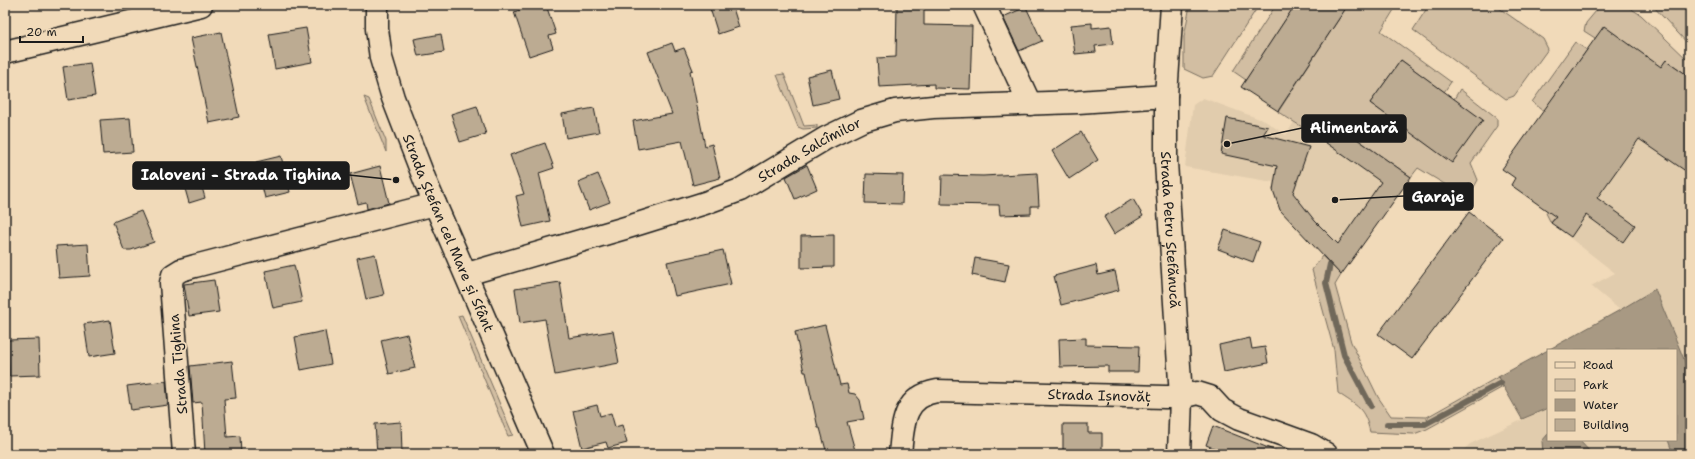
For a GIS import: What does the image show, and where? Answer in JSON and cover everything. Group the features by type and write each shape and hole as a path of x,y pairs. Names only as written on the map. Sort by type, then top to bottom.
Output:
{"street":[{"path":"5,52 201,5"},
{"name":"Strada Ștefan cel Mare și Sfânt","path":"377,5 377,29 381,58 393,98 435,204 467,274 543,454"},
{"path":"984,5 1030,104"},
{"name":"Strada Petru Ștefănucă","path":"1172,5 1166,96 1166,162 1181,397 1179,454"},
{"name":"Strada Salcîmilor","path":"467,274 647,221 740,190 826,138 861,121 895,111 933,107 1030,104 1166,96"},
{"name":"Strada Tighina","path":"184,454 171,283 173,275 181,270 195,266 435,204"},
{"name":"Strada Ișnovăț","path":"900,454 904,420 910,407 917,399 926,393 937,391 1181,397 1197,393 1210,397 1222,410 1239,419 1311,445 1326,454"}],"shaded area":[{"path":"1666,60 1690,77 1690,374 1655,289 1620,310 1591,286 1615,273 1551,223"},
{"path":"1203,98 1265,121 1286,135 1294,122 1315,135 1327,118 1411,177 1341,275 1280,210 1273,190 1273,182 1185,167 1193,105"},
{"path":"1547,408 1547,441 1668,441 1673,454 1459,454 1470,444"}],"green space":[{"path":"1190,5 1259,5 1213,76 1203,78 1184,69 1184,37"},
{"path":"1276,5 1295,5 1246,80 1233,71"},
{"path":"1348,5 1397,5 1381,31 1451,82 1444,92 1401,60 1370,103 1452,162 1454,99 1460,89 1497,118 1497,126 1471,163 1478,180 1474,187 1469,183 1461,194 1418,168 1411,177 1327,118 1315,135 1278,112"},
{"path":"1429,5 1500,5 1499,8 1543,39 1548,49 1514,96 1506,99 1413,30"},
{"path":"1601,5 1625,5 1641,15 1690,62 1690,77 1666,60 1551,223 1546,213 1573,176 1595,38 1584,31 1586,23"},
{"path":"1652,5 1690,5 1690,46"},
{"path":"1575,42 1587,50 1544,111 1532,102"},
{"path":"784,74 804,126 817,125 817,128 803,129 798,127 777,75"},
{"path":"364,97 369,99 386,141 386,152"},
{"path":"1322,256 1341,275 1335,285 1351,342 1378,397 1391,416 1427,417 1498,377 1503,387 1427,429 1414,434 1370,432 1363,412 1338,393 1334,350 1312,270"},
{"path":"462,315 513,435 508,436 458,316"}],"water":[{"path":"1655,289 1690,374 1690,454 1673,454 1668,441 1677,441 1677,349 1550,349"},
{"path":"1547,351 1547,408 1522,419 1498,377"},
{"path":"1547,435 1547,441 1580,441 1592,454 1543,454 1542,441"}],"building":[{"path":"536,5 546,5 556,34 549,36 553,48 529,56 514,12"},
{"path":"709,5 732,5 739,27 718,34"},
{"path":"897,5 924,5 924,25 972,26 970,89 934,88 934,84 879,87 877,58 896,57"},
{"path":"1295,5 1348,5 1278,111 1241,87"},
{"path":"1026,7 1042,41 1019,51 1003,17"},
{"path":"1092,23 1092,28 1111,26 1113,44 1095,46 1096,52 1075,54 1071,25"},
{"path":"1604,26 1661,67 1666,60 1690,77 1690,174 1639,139 1597,198 1635,225 1623,242 1586,215 1571,237 1551,223 1556,217 1511,185 1515,178 1502,169"},
{"path":"306,28 312,62 275,69 269,34"},
{"path":"221,32 239,117 209,123 191,38"},
{"path":"441,34 444,52 418,56 414,39"},
{"path":"672,43 675,51 684,48 693,70 690,71 705,146 712,144 720,178 693,185 682,141 638,149 633,121 672,114 648,52"},
{"path":"1401,60 1483,120 1452,163 1370,103"},
{"path":"90,63 95,96 68,100 63,67"},
{"path":"832,70 839,99 813,105 807,76"},
{"path":"477,106 486,134 460,142 451,114"},
{"path":"594,108 599,132 566,138 562,114"},
{"path":"130,118 133,152 103,154 100,120"},
{"path":"1227,118 1268,127 1263,135 1309,147 1293,193 1315,221 1338,244 1381,182 1315,135 1327,118 1411,177 1341,275 1280,210 1273,190 1277,166 1221,154"},
{"path":"1081,132 1098,160 1069,179 1052,151"},
{"path":"545,143 554,168 539,173 550,221 523,227 516,196 524,194 510,155"},
{"path":"281,156 290,192 265,198 256,162"},
{"path":"807,165 817,189 795,199 786,177"},
{"path":"380,166 389,203 367,209 366,202 358,204 350,174"},
{"path":"198,173 205,198 189,203 182,178"},
{"path":"1037,173 1039,206 1031,206 1031,214 1000,215 999,205 941,204 942,175 983,176"},
{"path":"598,174 610,202 589,210 578,182"},
{"path":"866,174 903,175 902,204 865,203"},
{"path":"1133,199 1143,216 1114,234 1104,217"},
{"path":"141,211 154,242 131,250 124,250 113,222"},
{"path":"1469,212 1503,238 1412,359 1378,334"},
{"path":"1225,230 1260,242 1253,262 1218,249"},
{"path":"834,235 834,267 801,268 801,236"},
{"path":"88,244 90,276 59,278 56,246"},
{"path":"723,250 731,284 675,296 667,262"},
{"path":"375,254 384,295 366,299 357,258"},
{"path":"975,258 1009,264 1005,282 972,275"},
{"path":"294,265 302,302 273,308 265,271"},
{"path":"1096,265 1098,275 1115,271 1119,290 1061,305 1054,276"},
{"path":"214,280 219,312 189,316 184,284"},
{"path":"560,282 569,338 613,331 619,363 555,375 545,319 520,323 515,289"},
{"path":"110,320 115,353 89,357 84,324"},
{"path":"825,325 840,385 847,384 849,393 855,394 860,400 864,419 847,422 856,454 827,454 820,428 818,428 806,372 804,372 795,332"},
{"path":"325,331 331,364 301,370 295,337"},
{"path":"407,334 415,368 389,374 381,340"},
{"path":"1086,338 1086,345 1139,346 1138,372 1108,372 1108,366 1060,367 1059,339"},
{"path":"1250,338 1252,349 1265,347 1268,363 1224,372 1219,345"},
{"path":"39,339 40,375 9,376 8,340"},
{"path":"232,361 236,398 224,399 227,437 240,436 241,454 205,454 202,402 193,403 190,366"},
{"path":"166,381 168,405 131,410 127,386"},
{"path":"597,405 600,416 611,413 615,427 622,425 627,443 608,448 606,442 582,448 573,411"},
{"path":"401,422 402,454 377,454 375,424"},
{"path":"1063,424 1088,424 1088,433 1102,433 1102,454 1063,454"},
{"path":"1213,426 1281,454 1228,454 1206,445"}],"waterway":[{"path":"1330,264 1326,283 1344,355 1371,406"},
{"path":"1387,424 1425,424 1501,383"}],"place":[{"name":"Alimentară","path":"1227,144"},
{"name":"Ialoveni - Strada Tighina","path":"396,180"},
{"name":"Garaje","path":"1335,200"}]}
